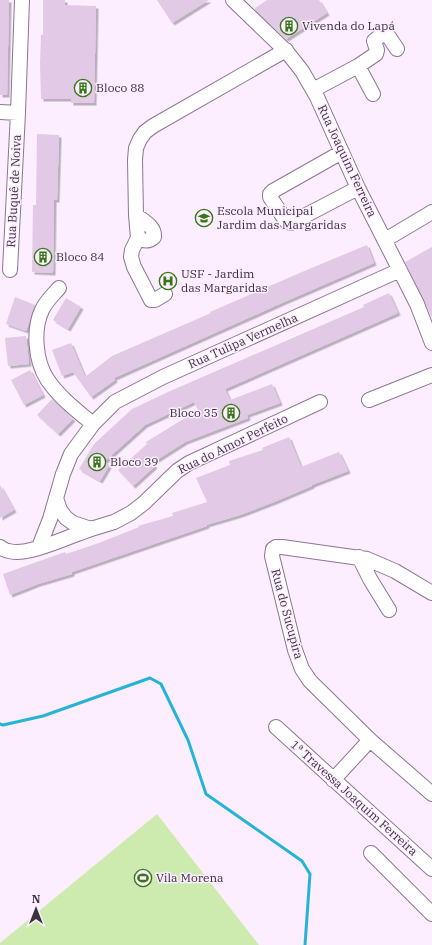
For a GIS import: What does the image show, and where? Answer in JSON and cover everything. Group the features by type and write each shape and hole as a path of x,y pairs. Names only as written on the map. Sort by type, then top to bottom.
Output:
{"street":[{"name":"Rua Buquê de Noiva","path":"10,270 22,0"},
{"name":"Rua Joaquim Ferreira","path":"240,2 286,50 302,71 318,97 358,188 429,324 432,343"},
{"path":"313,90 358,66 376,54 377,50 374,41 383,34 387,34 397,49"},
{"path":"166,294 151,300 131,258 132,250 138,238 149,241 154,237 153,228 136,215 135,160 136,148 140,139 145,132 153,126 286,50"},
{"path":"358,66 373,94"},
{"path":"0,112 18,113"},
{"path":"342,152 273,191 270,194 270,197 286,221 291,223 358,188"},
{"path":"385,240 432,212"},
{"name":"Rua Tulipa Vermelha","path":"39,547 50,519 63,474 71,454 93,424 115,402 163,376 400,270"},
{"path":"59,288 48,300 42,310 37,326 36,341 42,368 46,378 58,392 93,424"},
{"path":"368,400 432,375"},
{"name":"Rua do Amor Perfeito","path":"0,547 14,552 31,550 114,522 131,513 144,503 177,471 189,463 320,402"},
{"path":"56,498 60,510 66,518 73,523 91,529"},
{"name":"Rua do Sucupira","path":"359,557 282,547 276,547 273,550 272,556 295,650 302,669 310,681 370,740 432,794"},
{"path":"359,557 377,562 432,593"},
{"path":"359,557 370,579 389,610"},
{"name":"1ª Travessa Joaquim Ferreira","path":"276,727 432,869"},
{"path":"333,780 370,740"},
{"path":"372,852 432,914"}],"green space":[{"name":"Vila Morena","path":"157,814 259,945 0,945 0,943"}],"building":[{"path":"0,0 9,0 7,95 0,95"},
{"path":"43,0 65,0 65,5 96,6 94,103 71,103 71,99 41,99 40,64 41,35 43,35"},
{"path":"157,0 209,0 172,23"},
{"name":"Vivenda do Lapá","path":"267,0 319,0 327,13 286,39 255,10 255,8"},
{"path":"37,134 59,135 57,200 54,200 53,273 32,272 33,205 36,205"},
{"path":"367,245 374,263 114,378 115,380 91,397 73,372 62,376 52,350 71,343 85,377 112,356 211,313 210,312"},
{"path":"432,247 432,318 405,262"},
{"path":"389,293 398,313 225,389 230,400 272,384 280,403 247,415 248,418 185,442 152,463 155,466 133,486 118,470 147,444 146,442 198,410 194,402 145,425 105,461 109,466 100,481 79,469 94,444 132,409 364,307 363,305"},
{"path":"15,297 35,305 26,331 6,324"},
{"path":"66,298 81,307 68,329 53,320"},
{"path":"26,336 29,364 8,366 5,338"},
{"path":"30,370 43,395 24,405 11,380"},
{"path":"52,399 73,419 58,434 37,415"},
{"path":"289,437 301,467 339,452 348,471 240,515 206,525 207,526 72,572 72,574 38,584 10,595 3,574 65,552 66,554 99,543 139,527 138,526 173,516 172,513 207,502 196,478 230,465 229,461 263,450 262,448"},
{"path":"0,485 14,510 0,518"}],"waterway":[{"path":"0,724 3,725 43,716 150,678 161,684 188,740 206,794 302,861 310,874 305,945"}],"place":[{"name":"Vivenda do Lapá","path":"289,26"},
{"name":"Bloco 88","path":"83,88"},
{"name":"Escola Municipal Jardim das Margaridas","path":"204,218"},
{"name":"Bloco 84","path":"43,257"},
{"name":"USF - Jardim das Margaridas","path":"168,281"},
{"name":"Bloco 35","path":"231,413"},
{"name":"Bloco 39","path":"97,462"},
{"name":"Vila Morena","path":"143,878"}]}
